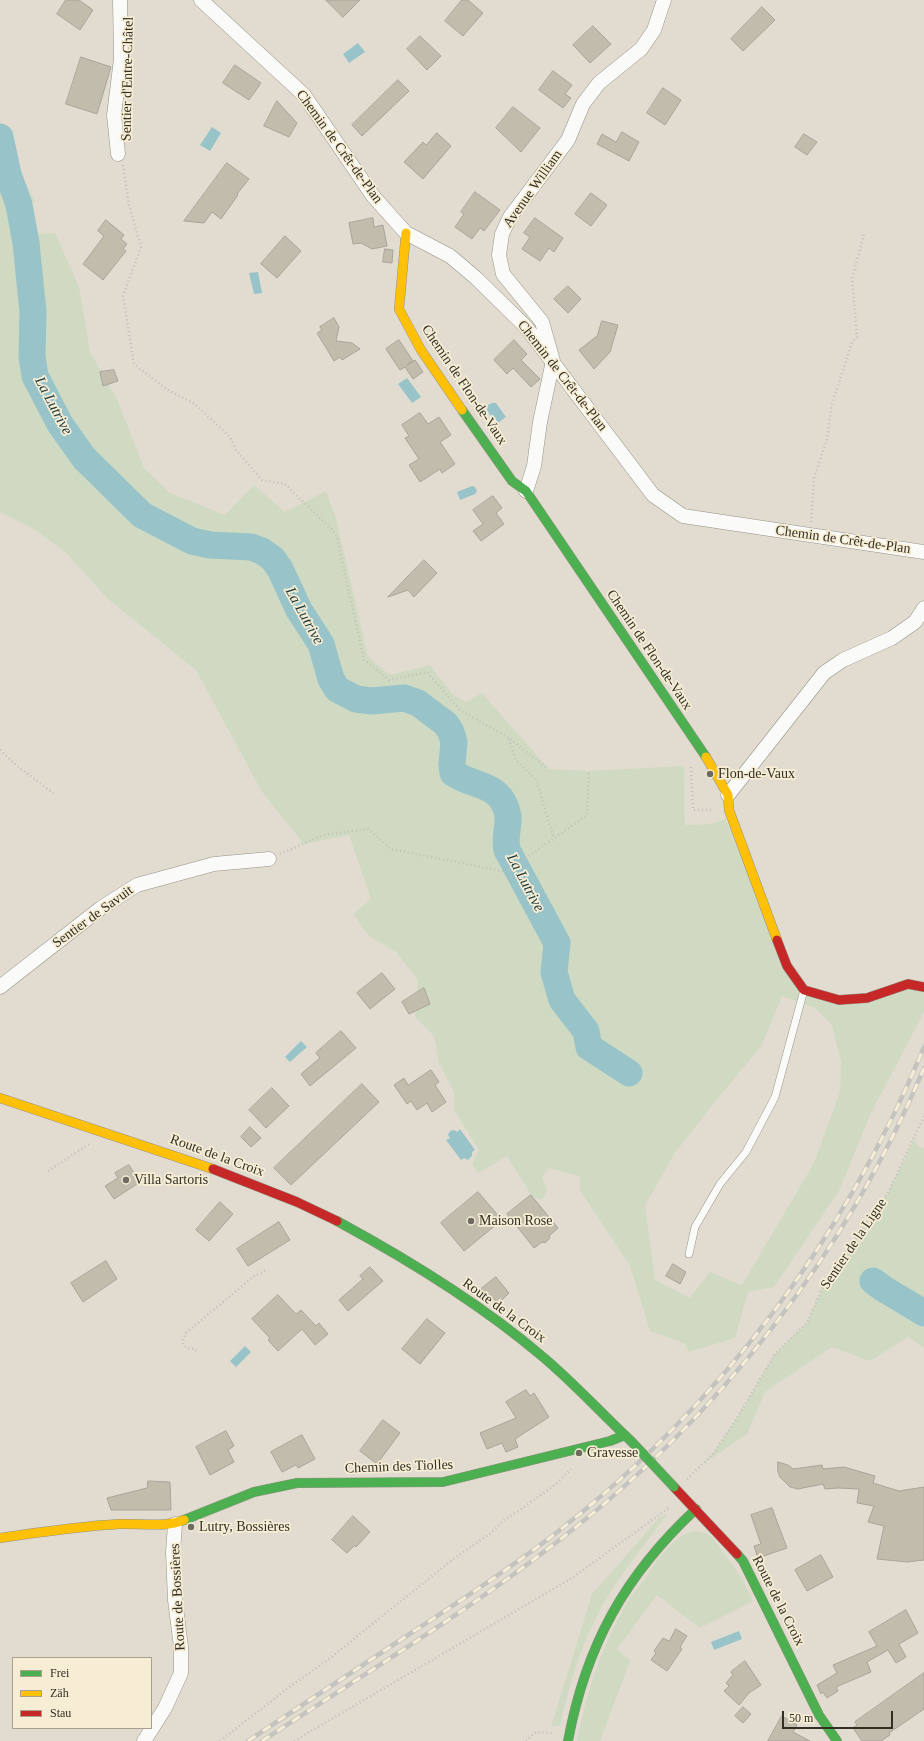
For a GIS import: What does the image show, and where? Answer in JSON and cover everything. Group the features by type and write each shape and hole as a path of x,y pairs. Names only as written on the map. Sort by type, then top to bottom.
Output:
{"street":[{"name":"Sentier d'Entre-Châtel","path":"118,154 114,115 121,59 120,0"},
{"name":"Chemin de Crêt-de-Plan","path":"201,0 304,95 373,196 406,233 450,256 476,278 526,327 653,495 683,516 924,552"},
{"name":"Avenue William","path":"526,491 534,466 540,422 553,361 542,322 503,274 500,254 502,234 510,217 568,140 583,104 599,83 641,49 654,30 664,0"},
{"name":"Chemin de Flon-de-Vaux","path":"406,233 399,309 421,350 512,481 526,491 716,771 728,795 729,810 787,966 804,990"},
{"path":"728,795 824,673 843,660 892,638 915,622 924,608"},
{"name":"Sentier de Savuit","path":"0,987 101,908 137,885 214,864 269,859"},
{"path":"804,990 839,1000 867,998 908,984 924,987"},
{"name":"Route de la Croix","path":"0,1098 230,1174 275,1193 329,1218 405,1259 485,1312 517,1336 555,1367 628,1438 743,1561 819,1715 837,1741"},
{"name":"Chemin des Tiolles","path":"175,1524 254,1492 297,1483 443,1482 610,1441 628,1438"},
{"path":"569,1738 575,1708 597,1642 618,1603 636,1574 659,1545 696,1509"},
{"name":"Route de Bossières","path":"0,1538 63,1529 120,1524 175,1524 173,1552 174,1579 181,1647 181,1673 165,1708 152,1728"},
{"name":"Route de Bossières","path":"144,1741 152,1729"}],"lane":[{"path":"689,1254 695,1227 720,1184 746,1152 775,1097 804,990"}],"path":[{"name":"Sentier d'Entre-Châtel","path":"118,154 124,167 129,205 141,247 123,296 134,364 168,390 195,404 230,437 236,450 262,480 285,484 336,534 364,660 389,680 427,672 460,710 509,738 548,770"},
{"path":"810,535 814,478 828,439 832,404 852,342 856,337 852,279 864,234"},
{"path":"509,738 516,760 536,780 554,839"},
{"path":"0,750 16,765 54,794"},
{"path":"691,766 693,810"},
{"path":"269,859 323,835 368,829 391,849 506,872 538,851 587,814 589,771"},
{"name":"Sentier de la Ligne","path":"687,1479 713,1454 776,1354 808,1323 825,1282 889,1191 924,1116"},
{"path":"48,1171 98,1138 101,1139 105,1133"},
{"path":"196,1351 183,1345 183,1338 186,1333 252,1277 268,1269"},
{"path":"220,1741 288,1688 330,1659 452,1560 492,1532 504,1520 555,1485 568,1470"},
{"path":"294,1741 572,1578 671,1507"},
{"path":"526,1741 536,1732 569,1738"}],"green space":[{"path":"0,160 6,185 25,182 35,201 17,212 25,234 55,233 79,287 90,352 117,399 144,468 170,493 225,515 254,485 285,512 326,491 336,518 368,657 390,675 430,665 453,695 466,702 482,693 549,769 589,771 684,766 685,825 712,824 725,819 804,990 839,1000 924,987 924,1012 870,1115 839,1191 774,1287 748,1292 735,1338 689,1352 684,1343 650,1331 630,1266 580,1190 580,1176 548,1168 542,1178 547,1190 542,1200 532,1196 507,1156 478,1173 472,1164 479,1150 454,1110 454,1092 439,1063 434,1036 415,1017 418,980 396,952 369,936 353,914 371,899 349,835 304,844 262,792 196,670 108,599 66,553 34,529 0,512","holes":["782,996 815,1008 832,1025 841,1062 840,1092 814,1163 742,1285 710,1272 690,1298 655,1280 645,1205 675,1153 762,1045"]},
{"path":"914,1140 918,1146 924,1149 924,1348 908,1337 870,1361 832,1347 765,1392 747,1434 703,1464 713,1454 737,1418 775,1354 807,1323 825,1282 889,1191"},
{"path":"668,1513 624,1571 608,1595 587,1636 576,1665 560,1725 551,1727 592,1594 660,1517"},
{"path":"694,1531 708,1534 713,1538 741,1577 753,1601 700,1628 657,1595 617,1649 630,1661 600,1741 577,1741 595,1672 616,1622 631,1597 669,1547 680,1537"}],"water":[{"path":"358,43 365,52 349,63 343,54"},
{"path":"212,127 221,133 210,151 200,145"},
{"path":"258,272 262,293 254,294 249,273"},
{"path":"407,378 421,397 412,403 398,384"},
{"path":"496,403 506,417 496,424 487,410 488,405"},
{"path":"472,486 475,487 477,491 475,494 460,500 457,492"},
{"path":"301,1041 307,1047 290,1062 285,1057"},
{"path":"460,1129 475,1150 472,1152 472,1156 468,1160 464,1158 461,1160 446,1140 450,1138 448,1135 450,1131 454,1130 457,1132"},
{"path":"245,1346 251,1352 236,1367 230,1361"},
{"path":"739,1631 742,1639 714,1650 711,1642"}],"building":[{"path":"66,0 79,0 93,10 80,30 57,14"},
{"path":"326,0 360,0 343,17"},
{"path":"462,0 468,0 483,13 463,36 445,21"},
{"path":"762,7 775,20 743,51 731,39"},
{"path":"593,26 611,44 590,63 573,45"},
{"path":"420,36 441,56 427,70 407,49"},
{"path":"81,57 111,67 97,114 66,104"},
{"path":"235,65 261,83 249,100 223,83"},
{"path":"553,71 572,85 565,94 571,98 563,108 539,90"},
{"path":"398,80 409,91 362,136 352,125"},
{"path":"663,88 681,100 665,125 647,113"},
{"path":"277,101 297,123 289,137 264,126"},
{"path":"513,107 540,128 521,152 496,128"},
{"path":"622,132 639,142 629,161 597,144 602,134 616,142"},
{"path":"437,133 451,146 423,179 404,162 423,142 426,145"},
{"path":"804,134 817,142 807,155 795,147"},
{"path":"227,163 249,179 237,194 238,195 221,219 212,212 204,223 184,221"},
{"path":"475,192 500,210 484,231 480,228 472,239 455,227 464,214 461,212"},
{"path":"591,193 607,205 591,226 575,214"},
{"path":"373,218 374,227 383,225 387,246 372,249 361,243 353,244 349,223"},
{"path":"535,218 563,238 554,252 549,248 540,261 522,249 530,237 524,233"},
{"path":"106,220 124,235 121,239 127,244 123,249 126,251 103,280 83,264 104,236 98,231"},
{"path":"285,236 301,251 277,278 261,264"},
{"path":"385,249 393,250 392,263 383,262"},
{"path":"568,286 581,299 568,313 554,299"},
{"path":"334,318 339,327 336,341 352,343 360,349 342,360 340,357 334,361 317,333 322,330 320,327"},
{"path":"602,321 618,325 610,352 594,369 579,350 597,336"},
{"path":"399,340 413,361 407,365 415,360 423,372 413,379 405,367 400,370 386,349"},
{"path":"514,340 527,354 521,360 540,379 531,387 513,368 507,374 494,360"},
{"path":"114,370 118,381 103,386 100,372"},
{"path":"420,413 428,424 439,417 451,435 440,442 455,464 442,473 440,469 420,482 409,465 419,459 405,438 409,436 402,425"},
{"path":"493,496 502,508 496,513 504,524 481,541 473,531 483,524 473,510"},
{"path":"424,560 437,573 414,597 408,590 388,597"},
{"path":"382,973 395,989 370,1009 357,993"},
{"path":"424,988 430,1004 409,1014 402,1002"},
{"path":"341,1031 356,1048 310,1086 301,1074 320,1058 316,1053"},
{"path":"431,1070 439,1082 435,1085 446,1102 432,1112 427,1103 417,1110 411,1101 407,1104 394,1085 404,1078 408,1085"},
{"path":"362,1084 379,1102 291,1185 274,1168"},
{"path":"272,1088 289,1106 266,1128 249,1110"},
{"path":"250,1127 261,1138 251,1147 241,1137"},
{"name":"Villa Sartoris","path":"129,1165 140,1182 114,1199 105,1186 118,1178 115,1173"},
{"name":"Maison Rose","path":"478,1192 502,1220 464,1251 441,1223"},
{"path":"531,1195 558,1228 549,1236 550,1238 545,1243 542,1242 534,1248 507,1214"},
{"path":"220,1202 233,1214 209,1241 196,1230"},
{"path":"279,1222 290,1240 248,1266 237,1249"},
{"path":"106,1261 117,1279 83,1302 71,1283"},
{"path":"673,1264 686,1272 680,1284 666,1276"},
{"path":"370,1267 383,1281 348,1311 339,1300 363,1279 360,1276"},
{"path":"496,1277 509,1293 499,1303 481,1289"},
{"path":"278,1295 296,1314 301,1310 316,1326 319,1323 328,1334 315,1345 302,1329 278,1351 268,1340 270,1338 252,1319"},
{"path":"427,1319 445,1333 420,1364 402,1349"},
{"path":"526,1390 530,1396 534,1393 549,1417 515,1439 518,1447 506,1452 502,1443 487,1449 480,1433 516,1418 506,1402"},
{"path":"383,1420 400,1433 377,1464 360,1451"},
{"path":"226,1431 234,1446 228,1450 234,1462 210,1475 196,1447"},
{"path":"302,1435 315,1459 298,1468 296,1465 282,1472 271,1452"},
{"path":"778,1462 788,1465 793,1469 822,1465 823,1469 844,1467 875,1476 873,1483 899,1491 924,1487 924,1560 907,1562 877,1559 884,1526 868,1522 874,1506 857,1503 859,1489 825,1489 823,1484 798,1489 790,1487 780,1477 778,1472"},
{"path":"148,1481 170,1482 171,1510 111,1510 107,1498 147,1488"},
{"path":"772,1508 787,1548 758,1558 754,1546 761,1544 751,1515"},
{"path":"353,1516 370,1532 356,1547 355,1545 347,1553 332,1540"},
{"path":"821,1555 833,1577 807,1591 795,1570"},
{"path":"906,1610 918,1633 899,1644 906,1657 896,1663 888,1650 867,1662 871,1672 836,1687 838,1691 827,1698 823,1692 821,1694 817,1685 837,1673 833,1665 877,1646 869,1632"},
{"path":"676,1629 687,1636 680,1647 682,1649 667,1671 651,1660 656,1653 654,1651 663,1638 669,1641"},
{"path":"745,1661 761,1685 749,1693 739,1705 724,1691 729,1686 726,1683 733,1675 731,1672"},
{"path":"924,1673 924,1709 889,1733 890,1735 881,1741 862,1741 853,1728 857,1725 855,1722"},
{"path":"743,1707 751,1714 743,1723 735,1716"},
{"path":"782,1716 797,1725 793,1732 810,1741 768,1741"}],"waterway":[{"name":"La Lutrive","path":"0,137 8,174 19,205 26,243 33,312 32,356 35,376 60,424 84,458 142,515 192,541 210,545 251,547 262,551 273,559 280,569 299,610 321,644 331,679 337,689 356,699 372,701 404,698 418,703 446,724 451,732 454,742 452,764 453,773 461,778 494,791 505,805 508,816 506,841 507,850 557,943 554,972 562,1000 586,1031 589,1047 629,1073"},
{"name":"La Lutrive","path":"873,1281 924,1313"}],"railway":[{"path":"248,1741 463,1599 538,1547 616,1483 672,1430 724,1374 772,1314 816,1251 856,1186 892,1118 924,1047"},
{"path":"262,1741 452,1617 526,1565 562,1538 620,1490 674,1439 726,1384 773,1326 817,1265 857,1202 893,1136 924,1068"}],"traffic: fast":[{"path":"462,410 512,481 526,491 706,757"},
{"path":"337,1221 417,1267 495,1319 554,1367 631,1441"},
{"path":"184,1520 254,1492 297,1483 443,1482 610,1441 625,1435"},
{"path":"631,1441 674,1487"},
{"path":"568,1741 576,1706 586,1674 598,1643 612,1614 629,1586 649,1560 671,1534 696,1509"},
{"path":"737,1554 743,1561 819,1715 837,1741"}],"traffic: slow":[{"path":"406,233 399,309 421,350 462,410"},
{"path":"706,757 728,795 729,810 777,940"},
{"path":"0,1098 213,1169"},
{"path":"0,1538 90,1526 120,1524 160,1525 184,1520"}],"traffic: jam":[{"path":"777,940 787,966 804,990 839,1000 867,998 908,984 924,987"},
{"path":"213,1169 297,1202 337,1221"},
{"path":"674,1487 737,1554"}],"place":[{"name":"Flon-de-Vaux","path":"710,774"},
{"name":"Villa Sartoris","path":"126,1180"},
{"name":"Maison Rose","path":"471,1221"},
{"name":"Gravesse","path":"579,1453"},
{"name":"Lutry, Bossières","path":"191,1527"}]}
